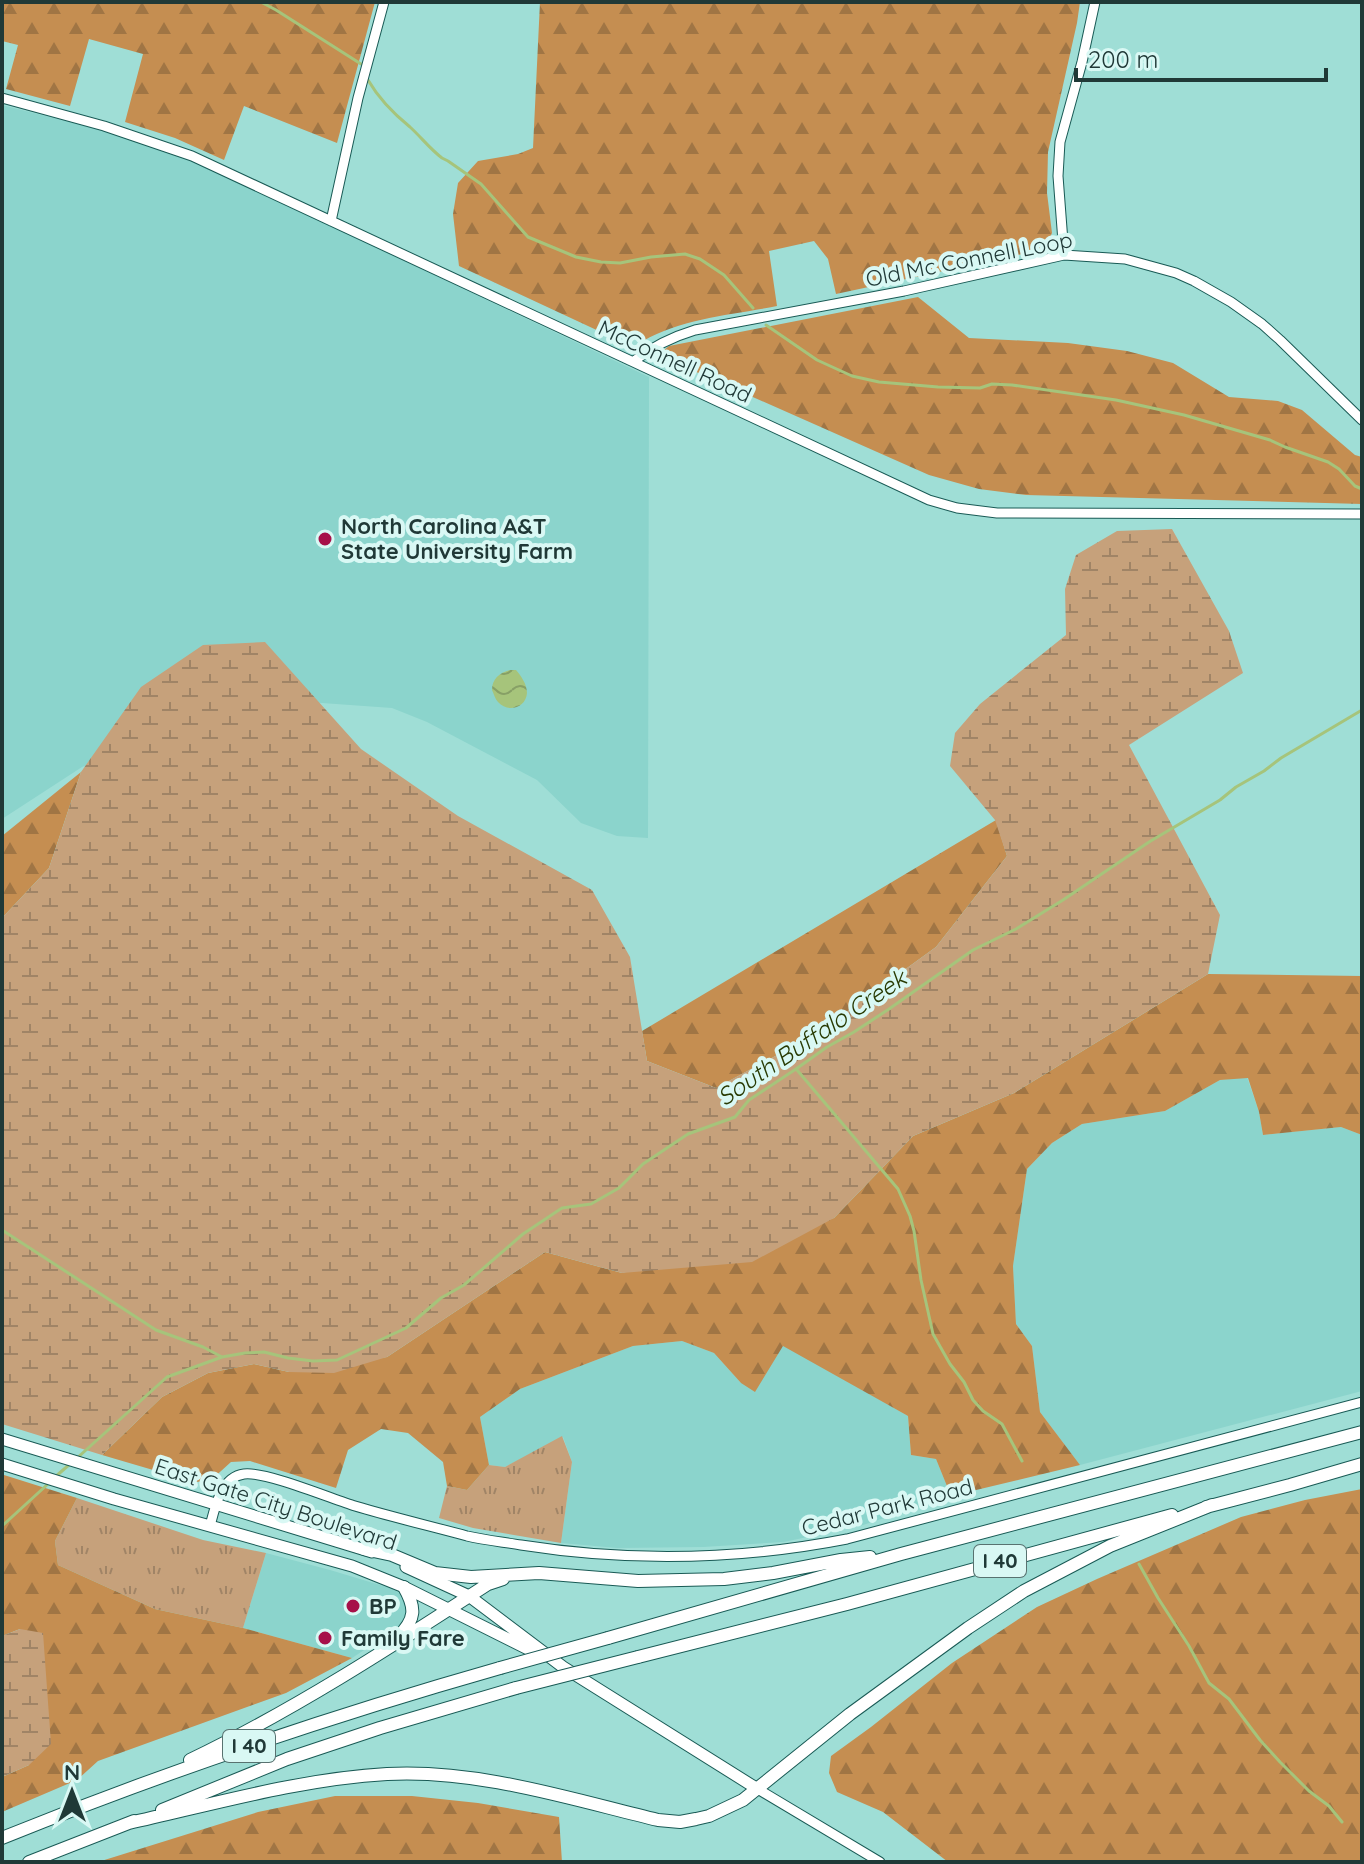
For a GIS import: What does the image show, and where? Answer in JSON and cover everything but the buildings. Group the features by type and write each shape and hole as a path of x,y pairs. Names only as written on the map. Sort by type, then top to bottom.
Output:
{"highway":[{"name":"I 40","path":"2,1838 331,1718 901,1554 1362,1432"},
{"name":"I 40","path":"29,1862 287,1759 380,1728 516,1688 847,1604 1362,1464"},
{"path":"129,1823 301,1785 388,1774 452,1776 523,1787 658,1820 680,1822 709,1816 743,1800 850,1714 1024,1591 1110,1546 1212,1505"},
{"path":"364,1549 392,1555 435,1573 471,1577 539,1573 638,1581 724,1579 841,1560 901,1554"},
{"path":"135,1787 270,1719 488,1584 513,1575"},
{"path":"385,1650 405,1630 412,1616 414,1603 404,1587"}],"main road":[{"name":"East Gate City Boulevard","path":"2,1439 364,1549 469,1596 563,1667"},
{"name":"East Gate City Boulevard","path":"8,1466 352,1566 404,1587 563,1667 756,1788"}],"street":[{"path":"331,221 358,98 384,2"},
{"path":"1064,255 1058,176 1060,142 1095,2"},
{"name":"McConnell Road","path":"2,98 104,126 192,156 929,500 957,508 997,513 1362,514"},
{"name":"Old Mc Connell Loop","path":"634,361 660,343 695,330 904,291 1064,255 1125,259 1159,267 1194,281 1231,302 1262,324 1362,420"},
{"name":"Cedar Park Road","path":"210,1526 221,1492 234,1477 246,1474 264,1476 358,1507 470,1537 558,1551 655,1557 743,1554 847,1539 1362,1402"},
{"path":"756,1788 880,1862"}],"shaded area":[{"name":"North Carolina A&T State University Farm","path":"2,105 105,131 170,152 649,377 648,838 617,836 581,823 537,780 427,722 392,708 294,701 179,726 82,767 2,819"},
{"path":"1247,1077 1263,1135 1341,1127 1362,1135 1362,1391 1080,1465 1040,1412 1032,1346 1016,1324 1013,1266 1027,1169 1052,1143 1082,1124 1165,1111 1220,1080"},
{"path":"682,1341 714,1353 741,1383 783,1345 908,1416 911,1455 936,1459 951,1496 863,1525 784,1542 617,1548 561,1543 572,1462 563,1437 505,1467 489,1465 480,1417 520,1389 633,1346"},
{"path":"266,1553 400,1593 406,1602 407,1612 402,1625 352,1658 243,1628"}],"green space":[{"path":"2,2 375,2 337,143 244,106 224,160 175,138 125,122 143,54 89,39 70,106 6,89 18,45 2,41"},
{"path":"540,2 1080,2 1048,152 1047,193 1052,233 1047,244 1037,251 836,294 828,259 814,241 769,251 777,306 691,322 643,341 603,333 459,266 453,214 458,183 478,161 533,148"},
{"path":"918,297 969,338 1068,343 1127,351 1173,363 1229,397 1278,401 1302,410 1355,455 1362,457 1362,504 1026,495 979,489 929,475 658,355 669,346"},
{"path":"1172,529 1229,631 1243,673 1129,745 1220,915 1208,974 1014,1093 913,1136 834,1218 752,1262 622,1273 545,1252 387,1357 334,1373 289,1372 254,1364 208,1373 162,1397 102,1455 2,1424 2,918 49,868 81,772 141,687 203,645 265,642 361,749 458,816 592,890 630,957 647,1061 716,1088 816,1034 936,947 1007,856 995,820 950,766 955,733 980,704 1066,635 1065,589 1076,555 1117,531"},
{"path":"81,772 49,868 2,918 2,836"},
{"path":"996,820 1007,856 936,947 816,1034 716,1088 647,1061 642,1031"},
{"path":"1208,974 1362,976 1362,1135 1341,1127 1263,1135 1248,1078 1220,1080 1165,1111 1082,1124 1052,1143 1027,1169 1013,1266 1016,1324 1032,1346 1040,1412 1080,1465 951,1496 936,1459 911,1455 908,1416 783,1346 755,1392 741,1383 714,1353 682,1341 633,1346 520,1389 480,1417 489,1465 467,1490 447,1486 443,1462 408,1433 381,1429 348,1450 336,1488 250,1461 231,1462 210,1481 194,1482 102,1455 162,1397 208,1373 254,1364 289,1372 387,1357 545,1252 622,1273 834,1218 913,1136 1014,1093"},
{"path":"562,1436 572,1462 561,1543 473,1528 439,1518 447,1486 467,1490 489,1465 505,1467"},
{"path":"4,1475 77,1498 55,1541 58,1565 155,1609 243,1628 352,1658 286,1693 98,1761 77,1780 2,1812 2,1777 29,1765 20,1629 2,1636"},
{"path":"1362,1489 1362,1862 948,1862 883,1812 837,1792 829,1773 831,1756 952,1663 1037,1607 1241,1517"},
{"path":"77,1498 203,1540 266,1553 243,1628 155,1609 58,1565 55,1541"},
{"path":"20,1629 43,1633 51,1744 29,1765 2,1777 2,1636"},
{"path":"335,1796 412,1796 478,1803 559,1817 562,1862 98,1862 258,1812"}],"water":[{"path":"516,670 520,675 527,693 520,705 511,708 498,702 492,690 497,677"}],"waterway":[{"path":"261,2 361,64"},
{"path":"368,80 393,111 438,154 481,184 528,237 576,257 601,262 620,263 685,254 700,259 724,275 753,308"},
{"path":"766,325 817,360 852,376 879,382 938,387 1012,385 1116,400 1184,415 1270,440 1328,462 1362,489"},
{"name":"South Buffalo Creek","path":"76,1459 167,1377 222,1357 245,1353 264,1352 313,1361 337,1360 406,1328 441,1298 464,1285 523,1234 562,1208 591,1204 619,1188 643,1164 688,1134 735,1117 749,1100 973,950 1016,929 1281,758 1362,710"},
{"path":"797,1070 898,1189 914,1231 933,1334 973,1400 1002,1424 1022,1461"},
{"path":"2,1230 156,1330 222,1357"},
{"name":"South Buffalo Creek","path":"55,1477 70,1464"},
{"name":"South Buffalo Creek","path":"2,1526 49,1483"},
{"path":"1139,1564 1209,1683 1229,1699 1280,1762 1329,1806 1342,1822"}],"place":[{"name":"North Carolina A&T State University Farm","path":"325,539"},
{"name":"BP","path":"353,1606"},
{"name":"Family Fare","path":"325,1638"}]}
